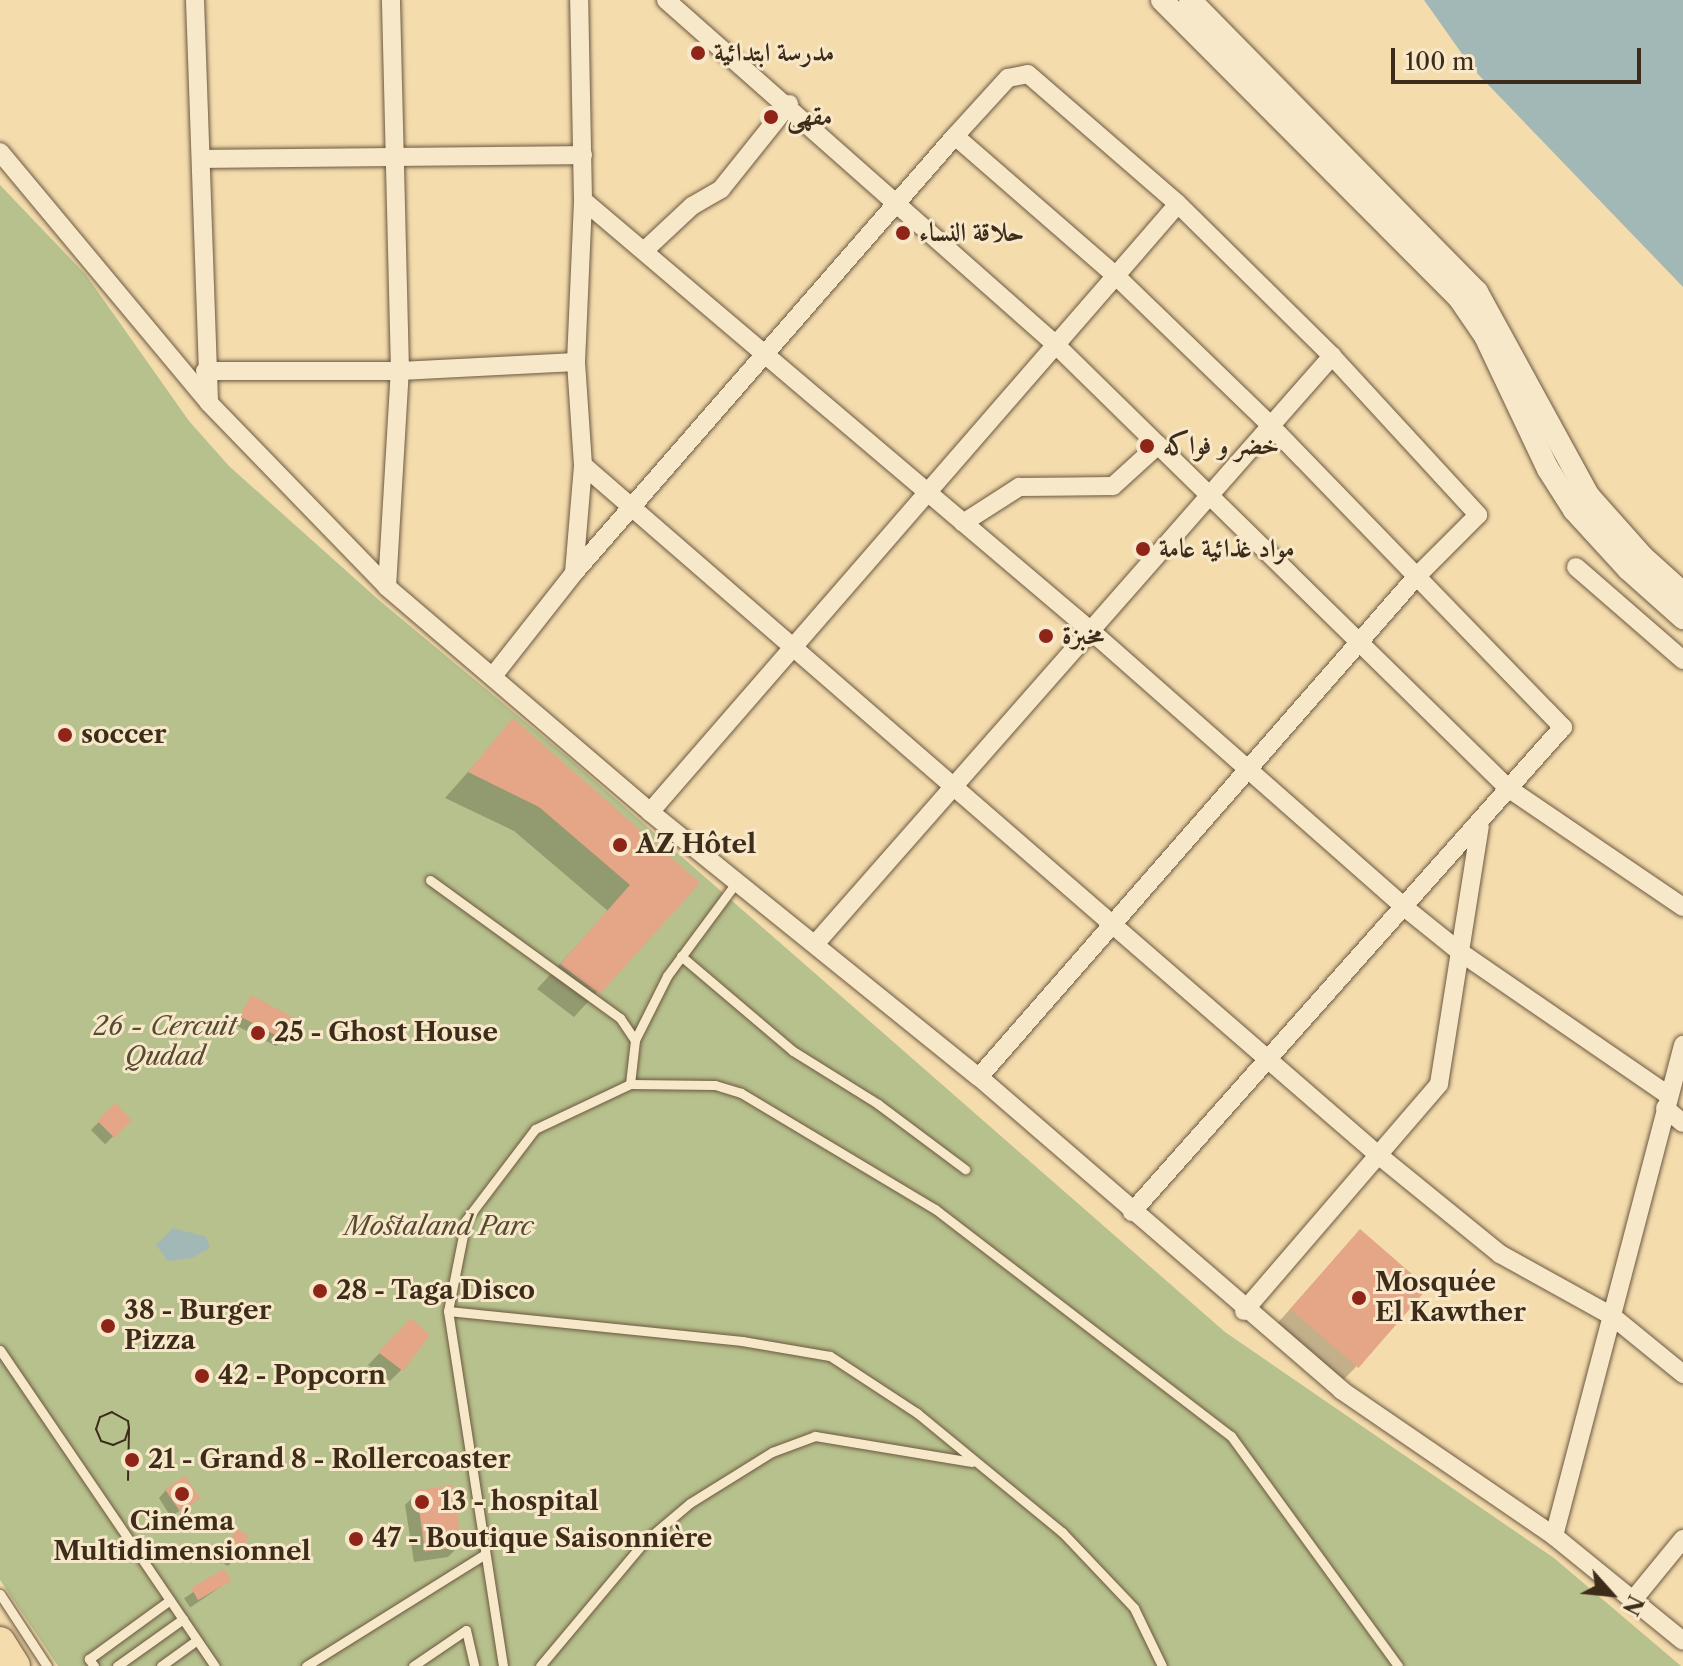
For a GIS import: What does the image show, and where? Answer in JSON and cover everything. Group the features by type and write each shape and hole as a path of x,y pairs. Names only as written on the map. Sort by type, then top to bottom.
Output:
{"highway":[{"path":"0,1642 15,1666"}],"street":[{"path":"195,0 204,159 205,371 209,403"},
{"path":"387,587 400,371 391,0"},
{"path":"574,573 583,465 576,362 583,200 579,0"},
{"path":"666,0 789,104 895,206 1055,344 1356,645 1508,788 1683,907"},
{"path":"1162,0 1459,298 1485,336 1548,469 1574,510 1628,569 1683,618"},
{"path":"1190,0 1477,292 1588,495 1617,531 1683,593"},
{"path":"493,676 574,573 634,508 955,136 1008,78 1028,74 1178,204 1332,356 1477,511 1477,519 1417,576 979,1077"},
{"path":"646,249 692,206 721,189 789,104"},
{"path":"955,136 1115,275 1268,423 1563,727 1508,788 1480,826 1266,1057 1132,1212"},
{"path":"0,152 209,403 387,587 650,812 979,1077 1244,1311 1341,1390 1554,1536 1683,1641"},
{"path":"204,159 583,155"},
{"path":"583,200 646,249 765,355 1090,630 1404,907 1460,952 1666,1102 1683,1123"},
{"path":"650,812 1178,204"},
{"path":"816,943 1206,493 1332,356"},
{"path":"205,371 400,371 576,362"},
{"path":"963,523 1019,487 1113,486 1158,445"},
{"path":"583,465 1377,1154 1500,1254 1612,1316 1683,1374"},
{"path":"1576,567 1683,660"},
{"path":"1244,1311 1377,1154 1424,1106 1439,1084 1480,826"},
{"path":"1554,1536 1683,1045"},
{"path":"1633,1600 1683,1539"}],"lane":[{"path":"430,880 620,1018 635,1040"},
{"path":"630,1084 635,1040 681,956 738,880"},
{"path":"681,956 793,1051 878,1104 965,1169"},
{"path":"503,1666 448,1311 466,1220 535,1129 630,1084 715,1085 741,1093 935,1209 1231,1436 1398,1666"},
{"path":"448,1311 742,1341 830,1356 917,1413 972,1462 1062,1532 1124,1597 1162,1666"},
{"path":"0,1350 215,1666"},
{"path":"540,1666 644,1542 690,1503 772,1452 815,1436 972,1462"},
{"path":"306,1666 485,1554"},
{"path":"0,1594 47,1666"},
{"path":"94,1666 89,1659 170,1600"},
{"path":"117,1666 183,1619"},
{"path":"413,1666 466,1630 474,1666"},
{"path":"161,1666 197,1640"}],"green space":[{"name":"Mostaland Parc","path":"0,185 86,275 189,421 229,466 380,601 570,759 1225,1332 1554,1558 1681,1666 58,1666 0,1580"}],"shaded area":[{"path":"1424,0 1683,0 1683,287 1472,68"},
{"path":"173,1228 206,1237 210,1248 192,1258 168,1261 156,1245"}],"building":[{"name":"AZ Hôtel","path":"513,718 700,883 600,994 560,964 630,885 539,807 468,772"},
{"path":"251,995 297,1019 286,1041 240,1016"},
{"path":"115,1103 132,1120 114,1138 97,1121"},
{"name":"Mosquée El Kawther","path":"1360,1229 1428,1288 1358,1368 1290,1309"},
{"path":"411,1318 430,1335 403,1371 378,1352"},
{"name":"Cinéma Multidimensionnel","path":"185,1476 200,1498 180,1512 165,1489"},
{"path":"453,1485 462,1546 425,1552 416,1490"},
{"path":"236,1529 249,1535 238,1558 225,1553"},
{"path":"224,1569 231,1581 198,1600 191,1588"}],"tram line":[{"path":"128,1480 129,1428 128,1421 112,1412 100,1417 96,1429 101,1441 113,1445 125,1440 129,1428"}],"place":[{"name":"مدرسة ابتدائية","path":"698,53"},
{"name":"مقهى","path":"771,117"},
{"name":"حلاقة النساء","path":"903,233"},
{"name":"خضر و فواكه","path":"1147,446"},
{"name":"مواد غذائية عامة","path":"1143,549"},
{"name":"مخبزة","path":"1046,636"},
{"name":"soccer","path":"65,735"},
{"name":"AZ Hôtel","path":"620,845"},
{"name":"25 - Ghost House","path":"258,1033"},
{"name":"28 - Taga Disco","path":"320,1291"},
{"name":"Mosquée El Kawther","path":"1359,1298"},
{"name":"38 - Burger Pizza","path":"108,1326"},
{"name":"42 - Popcorn","path":"202,1376"},
{"name":"21 - Grand 8 - Rollercoaster","path":"132,1460"},
{"name":"Cinéma Multidimensionnel","path":"182,1494"},
{"name":"13 - hospital","path":"422,1502"},
{"name":"47 - Boutique Saisonnière","path":"356,1539"}],"park label":[{"name":"26 - Cercuit Qudad","path":"165,1042"}]}
